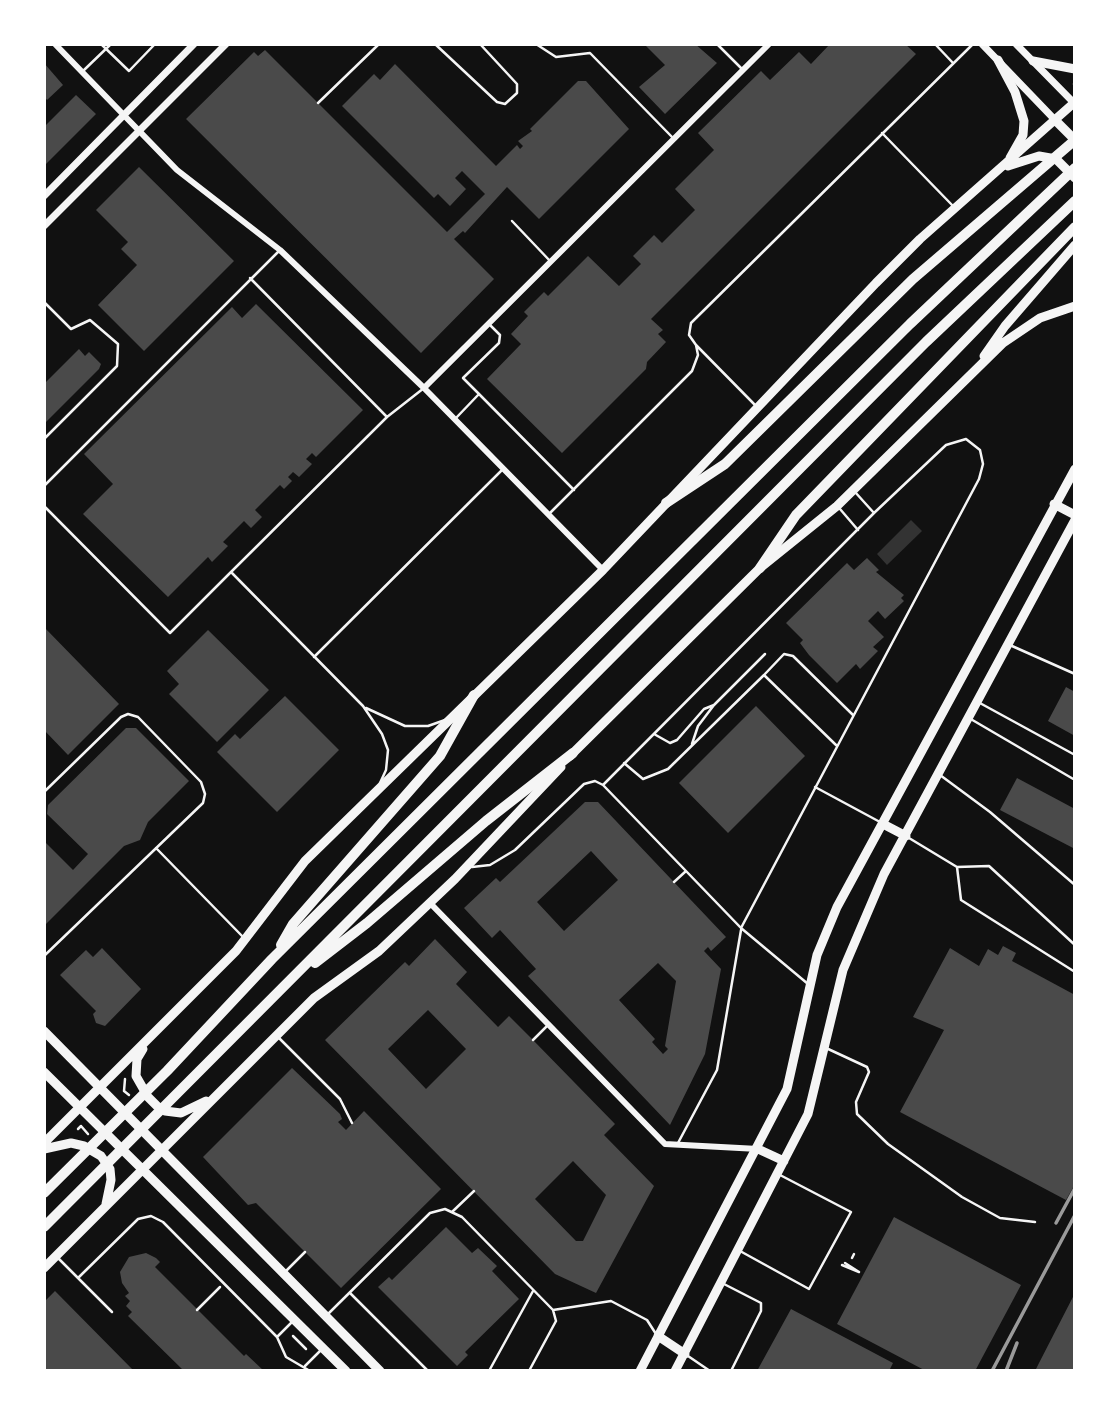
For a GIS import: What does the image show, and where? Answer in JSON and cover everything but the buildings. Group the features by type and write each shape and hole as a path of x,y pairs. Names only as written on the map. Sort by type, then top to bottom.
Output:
{"highway":[{"path":"666,503 725,464 913,279 1075,140"},
{"path":"44,1193 167,1071 272,959 910,324 1075,168"},
{"path":"44,1227 293,979 356,910 896,372 1075,201"},
{"path":"760,568 796,515 1075,227"},
{"path":"272,959 293,925 440,756 474,695"},
{"path":"293,979 367,923 485,821 573,753"}],"main road":[{"path":"998,60 1015,92 1024,121 1023,135 1003,168"},
{"path":"1033,61 1075,69"},
{"path":"44,1143 245,940 305,861 603,570 876,283 1075,103"},
{"path":"1056,121 1075,140"},
{"path":"1003,168 1039,156 1056,159 1075,178"},
{"path":"976,370 1005,326 1075,245"},
{"path":"44,1268 314,998 379,951 465,868 573,753 760,568 837,506 1018,330 1040,318 1075,306"},
{"path":"640,1371 787,1089 817,955 837,907 1075,469"},
{"path":"675,1371 808,1114 843,970 884,874 1075,518 1054,504"},
{"path":"883,824 906,836"},
{"path":"44,1031 380,1371"},
{"path":"157,1031 137,1059 135,1068 139,1085 148,1097 165,1111 181,1113 219,1093"},
{"path":"44,1072 346,1371"},
{"path":"44,1149 71,1143 84,1146 101,1156 110,1169 111,1180 110,1196 104,1208"},
{"path":"758,1149 784,1161"},
{"path":"658,1336 685,1354"}],"street":[{"path":"55,44 177,170 280,250 424,388 603,570"},
{"path":"44,196 194,44"},
{"path":"210,59 215,44"},
{"path":"44,226 226,44"},
{"path":"424,388 769,44"},
{"path":"982,44 1056,121"},
{"path":"1016,44 1075,103"},
{"path":"429,903 666,1144 758,1149"}],"lane":[{"path":"101,44 129,71 155,44"},
{"path":"83,72 111,44"},
{"path":"318,103 379,44"},
{"path":"435,44 497,102 505,104 517,93 517,83 480,44"},
{"path":"536,44 556,57 590,53 674,139"},
{"path":"717,44 743,70"},
{"path":"935,44 953,62"},
{"path":"757,406 696,345 689,335 691,323 972,44"},
{"path":"882,133 955,209"},
{"path":"512,221 551,262"},
{"path":"44,486 280,250"},
{"path":"250,278 387,417"},
{"path":"44,302 71,329 90,320 118,344 117,366 44,439"},
{"path":"488,324 500,335 499,343 463,379 574,490"},
{"path":"548,515 692,371 697,363 696,345"},
{"path":"44,506 170,633 387,417 424,388"},
{"path":"455,420 479,394"},
{"path":"603,785 874,513 946,445 966,439 980,450 983,464 979,479 741,928 717,1070 676,1146"},
{"path":"314,657 503,469"},
{"path":"853,490 874,513"},
{"path":"837,506 858,530"},
{"path":"231,572 363,706 382,734 388,750 386,770 373,794"},
{"path":"1009,645 1075,674"},
{"path":"691,747 698,726 714,705 765,654"},
{"path":"624,763 643,779 668,769 785,654 793,656 853,715"},
{"path":"764,675 837,746"},
{"path":"978,702 1075,755"},
{"path":"654,734 670,743 677,740 704,709 714,705"},
{"path":"363,706 405,726 428,726 451,718"},
{"path":"44,792 121,717 128,714 138,718 201,782 205,794 203,803 44,956"},
{"path":"969,718 1075,780"},
{"path":"939,774 989,812 1075,885"},
{"path":"465,868 489,865 515,849 584,784 595,781 603,785 741,928 809,985"},
{"path":"814,787 883,824"},
{"path":"906,836 957,867 989,866 1075,945"},
{"path":"156,848 245,940"},
{"path":"957,867 961,900 1075,972"},
{"path":"674,882 686,871"},
{"path":"533,1040 548,1025"},
{"path":"276,1036 340,1099 352,1123"},
{"path":"825,1048 867,1067 869,1072 856,1101 857,1114 888,1144 962,1197 1000,1218 1035,1222"},
{"path":"739,1251 809,1289 851,1212 778,1174"},
{"path":"452,1212 474,1191"},
{"path":"326,1316 429,1213 445,1209 462,1217 553,1310 556,1321 530,1371"},
{"path":"78,1278 138,1219 150,1216 163,1222 277,1337 286,1357 310,1371"},
{"path":"284,1273 305,1252"},
{"path":"56,1256 112,1312"},
{"path":"722,1283 761,1303 761,1311 731,1371"},
{"path":"489,1371 534,1291"},
{"path":"350,1293 429,1371"},
{"path":"553,1310 611,1301 647,1320 658,1336"},
{"path":"277,1337 295,1320"},
{"path":"305,1366 323,1348"},
{"path":"685,1354 710,1371"}],"path":[{"path":"852,1258 854,1254"},
{"path":"197,1310 224,1283"},
{"path":"293,1336 306,1349"}],"shaded area":[{"path":"911,520 922,531 887,565 877,554"}],"railway":[{"path":"1056,1223 1075,1188"},
{"path":"992,1371 1075,1215"},
{"path":"1006,1371 1017,1343"}]}
